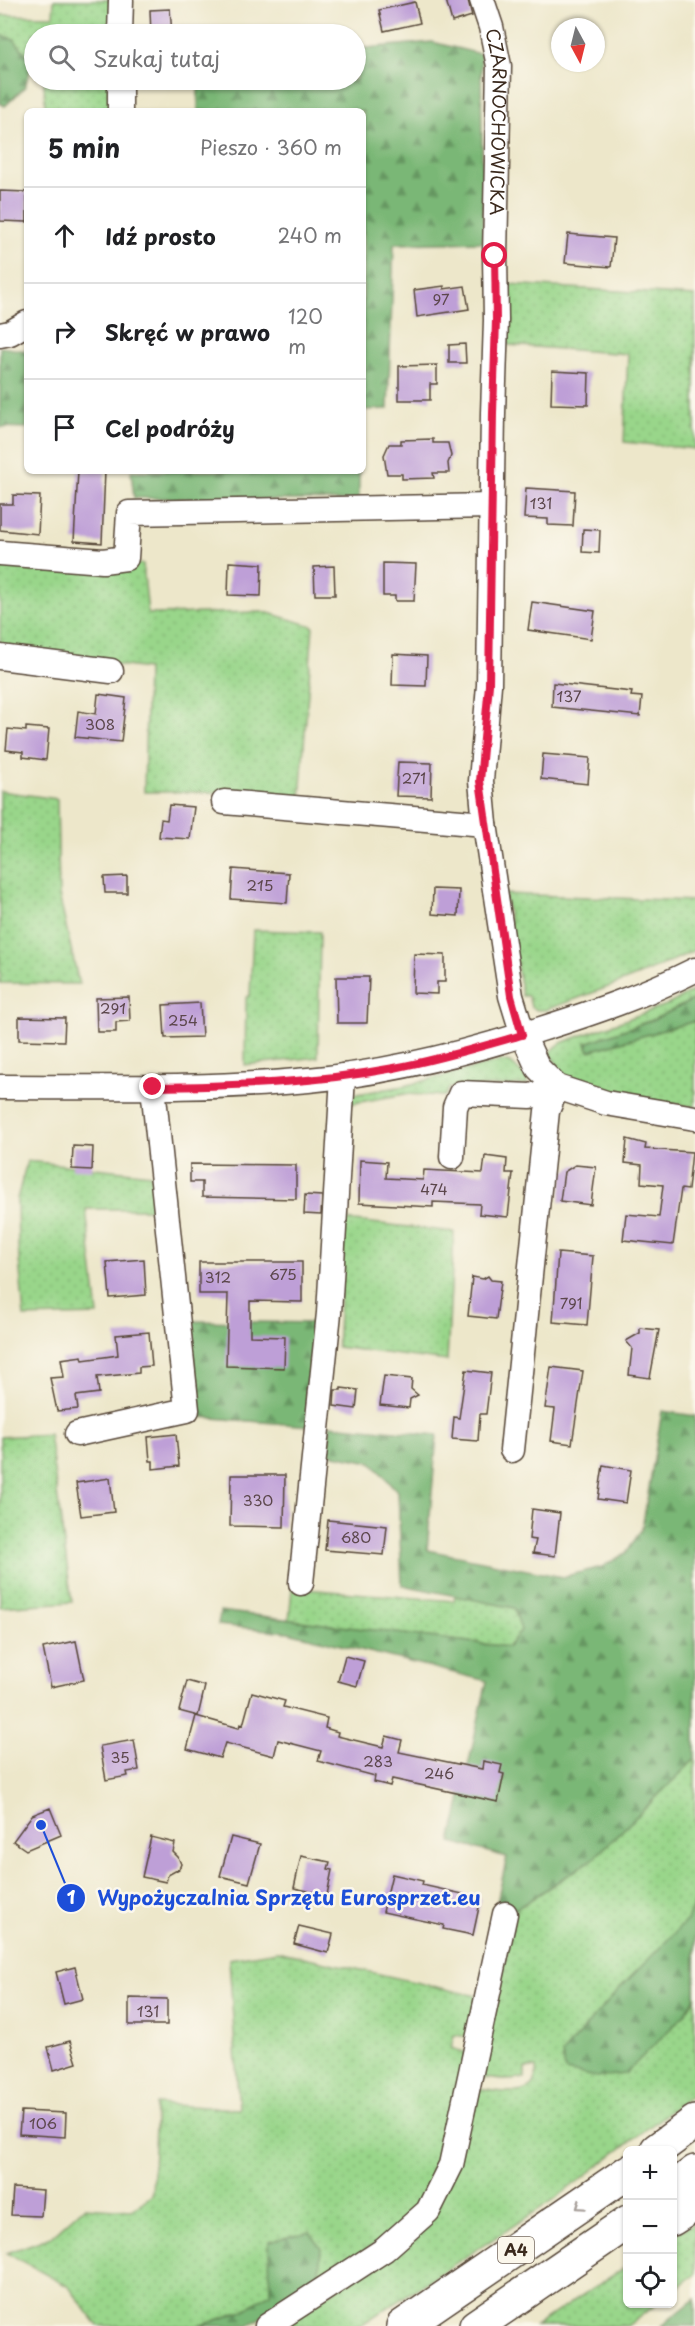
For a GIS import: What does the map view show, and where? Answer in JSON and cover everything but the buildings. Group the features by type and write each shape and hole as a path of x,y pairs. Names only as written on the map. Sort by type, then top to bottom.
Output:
{"highway":[{"path":"664,2146 695,2122"},
{"path":"677,2186 695,2172"},
{"name":"A4","path":"403,2326 623,2175"},
{"path":"677,2216 695,2204"},
{"name":"A4","path":"476,2326 623,2225"},
{"path":"509,2326 623,2251"}],"street":[{"path":"120,24 121,0"},
{"name":"CZARNOCHOWICKA","path":"482,0 491,27 499,66 489,685 480,781 511,996 530,1033 541,1072 557,1087"},
{"path":"120,90 120,108"},
{"path":"0,335 10,333 24,325"},
{"path":"0,553 103,561 126,558 129,513 491,506"},
{"path":"0,657 111,671"},
{"path":"224,802 485,824"},
{"path":"0,1087 226,1086 343,1076 407,1065 530,1033 622,1002 695,970"},
{"path":"302,1583 329,1313 343,1076"},
{"path":"77,1434 187,1410 153,1087"},
{"path":"452,1157 454,1107 461,1093 531,1096 557,1087 606,1103 695,1118"},
{"path":"512,1450 547,1111 557,1087"},
{"path":"267,2326 384,2250 428,2211 451,2165 505,1914"}],"green space":[{"path":"54,0 114,0 113,24 24,24 24,64 0,65 0,15 53,16"},
{"path":"0,35 14,39 24,52 24,88 5,106 0,103"},
{"path":"432,42 481,54 483,242 394,244 388,409 366,410 366,108 198,108 198,90 366,90 366,48"},
{"path":"44,90 112,90 113,108 45,108"},
{"path":"509,284 695,296 695,449 624,442 628,354 508,345"},
{"path":"0,347 24,351 24,428 0,427"},
{"path":"131,474 359,474 359,501 134,498"},
{"path":"0,564 143,564 148,614 265,612 313,626 300,799 206,792 144,792 147,669 0,649"},
{"path":"0,791 57,799 59,895 79,984 0,983"},
{"path":"505,894 695,901 695,950 602,989 545,1010 537,1010 531,1007 528,996 522,996"},
{"path":"253,930 320,932 318,1057 245,1065 246,998 250,995"},
{"path":"695,990 695,999 655,1019 586,1043 589,1051 695,1021 695,1107 602,1092 567,1079 552,1069 558,1065 550,1055 551,1051 561,1043 669,1004"},
{"path":"695,999 695,1021 589,1051 586,1043 655,1019"},
{"path":"501,1061 511,1063 527,1078 527,1085 449,1088 445,1096 405,1094 349,1104 351,1095 404,1086"},
{"path":"27,1161 151,1174 155,1209 86,1209 98,1315 24,1317 18,1247 17,1199"},
{"path":"345,1220 454,1232 447,1361 337,1347"},
{"path":"190,1321 319,1323 309,1426 200,1417"},
{"path":"662,1411 695,1416 695,1759 593,1859 516,1909 496,1907 507,1857 451,1842 487,1681 288,1632 218,1625 220,1611 508,1647 521,1630 514,1608 402,1585 398,1492 371,1462 328,1454 330,1425 437,1435 427,1550 562,1577 602,1567 626,1553 642,1529"},
{"path":"49,1434 72,1602 0,1607 0,1437"},
{"path":"292,1588 454,1601 455,1595 514,1608 522,1630 508,1647 289,1620"},
{"path":"695,1759 695,2092 555,2199 359,2326 279,2326 410,2240 478,2089 517,2092 532,2086 536,2079 536,2068 525,2068 525,2078 519,2079 502,2080 480,2077 516,1909 593,1859"},
{"path":"695,1901 695,1998 685,2014 625,2074 597,2077 565,2071 562,2054 619,1989 687,1920"},
{"path":"277,1951 477,1996 468,2037 454,2035 451,2048 467,2053 443,2157 428,2194 419,2207 396,2229 370,2248 314,2282 269,2241 271,2293 243,2311 200,2326 98,2326 69,2287 7,2253 51,2237 84,2207 131,2210 152,2195 156,2104 239,2109 229,1959"},
{"path":"695,2222 695,2274 677,2288 677,2254 677,2233"},
{"path":"310,2232 321,2248 319,2273 314,2282 248,2326 200,2326 243,2311 270,2293 269,2241"},
{"path":"623,2269 623,2308 652,2308 627,2326 535,2326"},
{"path":"695,2299 695,2326 661,2326"}],"place":[{"name":"Wypożyczalnia Sprzętu Eurosprzet.eu","path":"41,1825"}],"route":[{"path":"153,1087 226,1086 354,1075 396,1068 522,1035 512,1004 480,781 489,685 496,320 495,256"}]}
